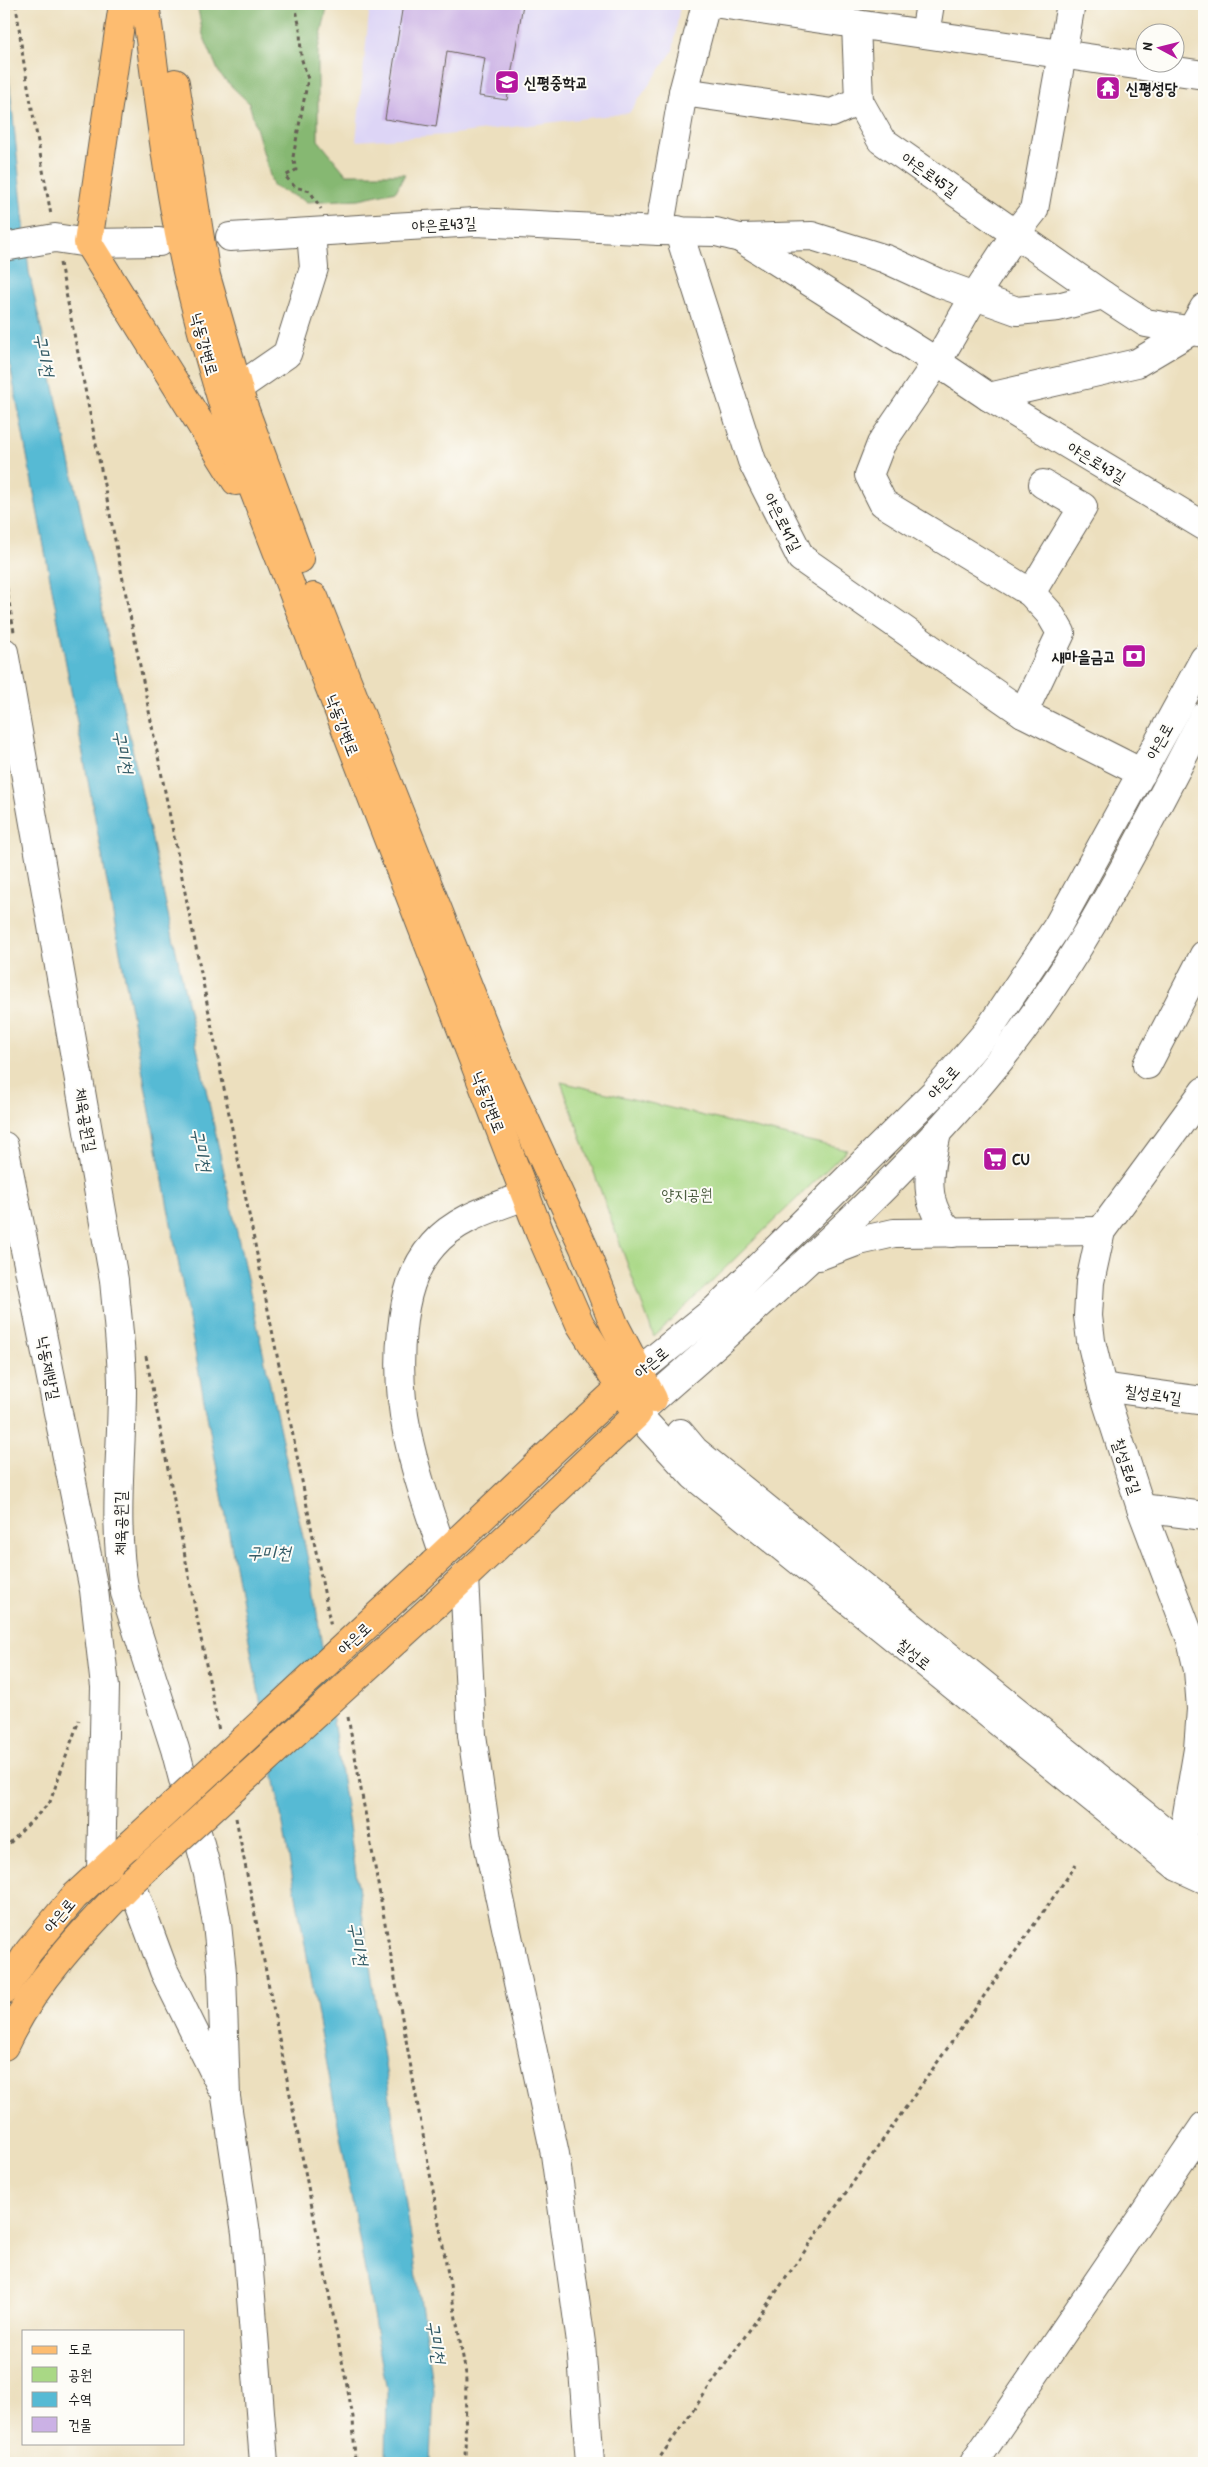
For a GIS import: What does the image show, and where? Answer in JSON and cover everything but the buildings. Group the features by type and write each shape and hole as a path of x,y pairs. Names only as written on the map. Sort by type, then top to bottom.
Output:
{"main road":[{"path":"123,4 88,243 274,545"},
{"name":"낙동강변로","path":"145,4 174,207 194,303 232,434 525,1196 580,1324 645,1406"},
{"name":"낙동강변로","path":"163,4 206,276 238,388 294,544 492,1045 584,1248 614,1324 639,1371 645,1406"},
{"name":"야은로","path":"4,1990 29,1951 74,1897 639,1371"},
{"name":"야은로","path":"4,2046 44,1978 78,1936 131,1882 435,1605 645,1406"}],"street":[{"path":"668,230 684,92 706,4"},
{"path":"720,4 1204,75"},
{"path":"925,34 930,4"},
{"path":"1023,713 1061,633 1050,614 1031,593 883,503 870,474 880,444 937,362 974,297 1016,233 1034,210 1071,4"},
{"name":"야은로45길","path":"856,24 859,101 881,140 1146,323 1198,332"},
{"path":"684,92 832,113 859,101"},
{"name":"야은로43길","path":"230,237 475,222 668,230 728,235 937,362 989,398 1204,526"},
{"name":"야은로41길","path":"668,230 752,461 801,558 1023,713 1142,773"},
{"path":"238,388 287,354 314,268 318,232"},
{"path":"728,235 812,236 886,259 936,282 1017,311 1058,307 1103,295"},
{"path":"4,247 55,238 88,243 159,242"},
{"path":"989,398 1137,363 1198,332 1204,308"},
{"path":"1031,593 1083,507 1043,484"},
{"name":"체육공원길","path":"4,652 114,1280 122,1385 118,1526 120,1568 125,1593 175,1749 218,1924 222,1973 226,2097"},
{"name":"야은로","path":"639,1371 716,1309 934,1093 987,1032 1057,927 1204,659"},
{"name":"야은로","path":"645,1406 808,1260 937,1133 986,1077 1039,1006 1089,928 1204,716"},
{"path":"1147,1066 1204,955"},
{"name":"칠성로6길","path":"1188,1855 1201,1749 1198,1641 1142,1508 1102,1387 1091,1341 1088,1316 1090,1282 1101,1231 1204,1091"},
{"path":"937,1133 928,1180 932,1205 940,1223 952,1233"},
{"name":"낙동제방길","path":"4,1146 94,1590 105,1687 101,1871"},
{"path":"438,1559 411,1458 402,1411 399,1382 405,1302 413,1276 433,1244 449,1230 474,1215 525,1196"},
{"path":"808,1260 859,1240 894,1233 1101,1231"},
{"name":"칠성로4길","path":"1102,1387 1204,1401"},
{"name":"칠성로","path":"645,1406 694,1476 1188,1855 1204,1879"},
{"path":"1142,1508 1204,1516"},
{"path":"464,1578 472,1735 487,1838 555,2154 581,2343 590,2463"},
{"path":"94,1590 125,1593"},
{"path":"131,1882 164,1971 226,2097 246,2233 261,2459"},
{"path":"974,2463 1204,2126"}],"path":[{"path":"16,4 23,58 55,238 332,1629"},
{"path":"295,4 300,29 301,57 308,79 293,157 296,170 285,176 295,187 310,191 321,208 318,232"},
{"path":"4,1849 50,1802 86,1703 105,1687"},
{"path":"346,1707 466,2374 465,2463"},
{"path":"656,2463 1076,1865"}],"shaded area":[{"name":"신평중학교","path":"370,4 680,4 673,51 629,113 445,135 356,141"}],"green space":[{"path":"197,4 328,4 318,50 318,140 346,174 405,174 396,191 359,199 307,202 273,186 249,103 220,75 203,35"},
{"name":"양지공원","path":"561,1082 847,1150 654,1337"}],"water":[{"name":"구미천","path":"4,29 29,272 311,1574 434,2390 431,2463 386,2463 387,2391 244,1613 4,333"}],"place":[{"name":"신평중학교","path":"507,82"},
{"name":"신평성당","path":"1108,88"},
{"name":"새마을금고","path":"1134,656"},
{"name":"CU","path":"995,1159"}]}
